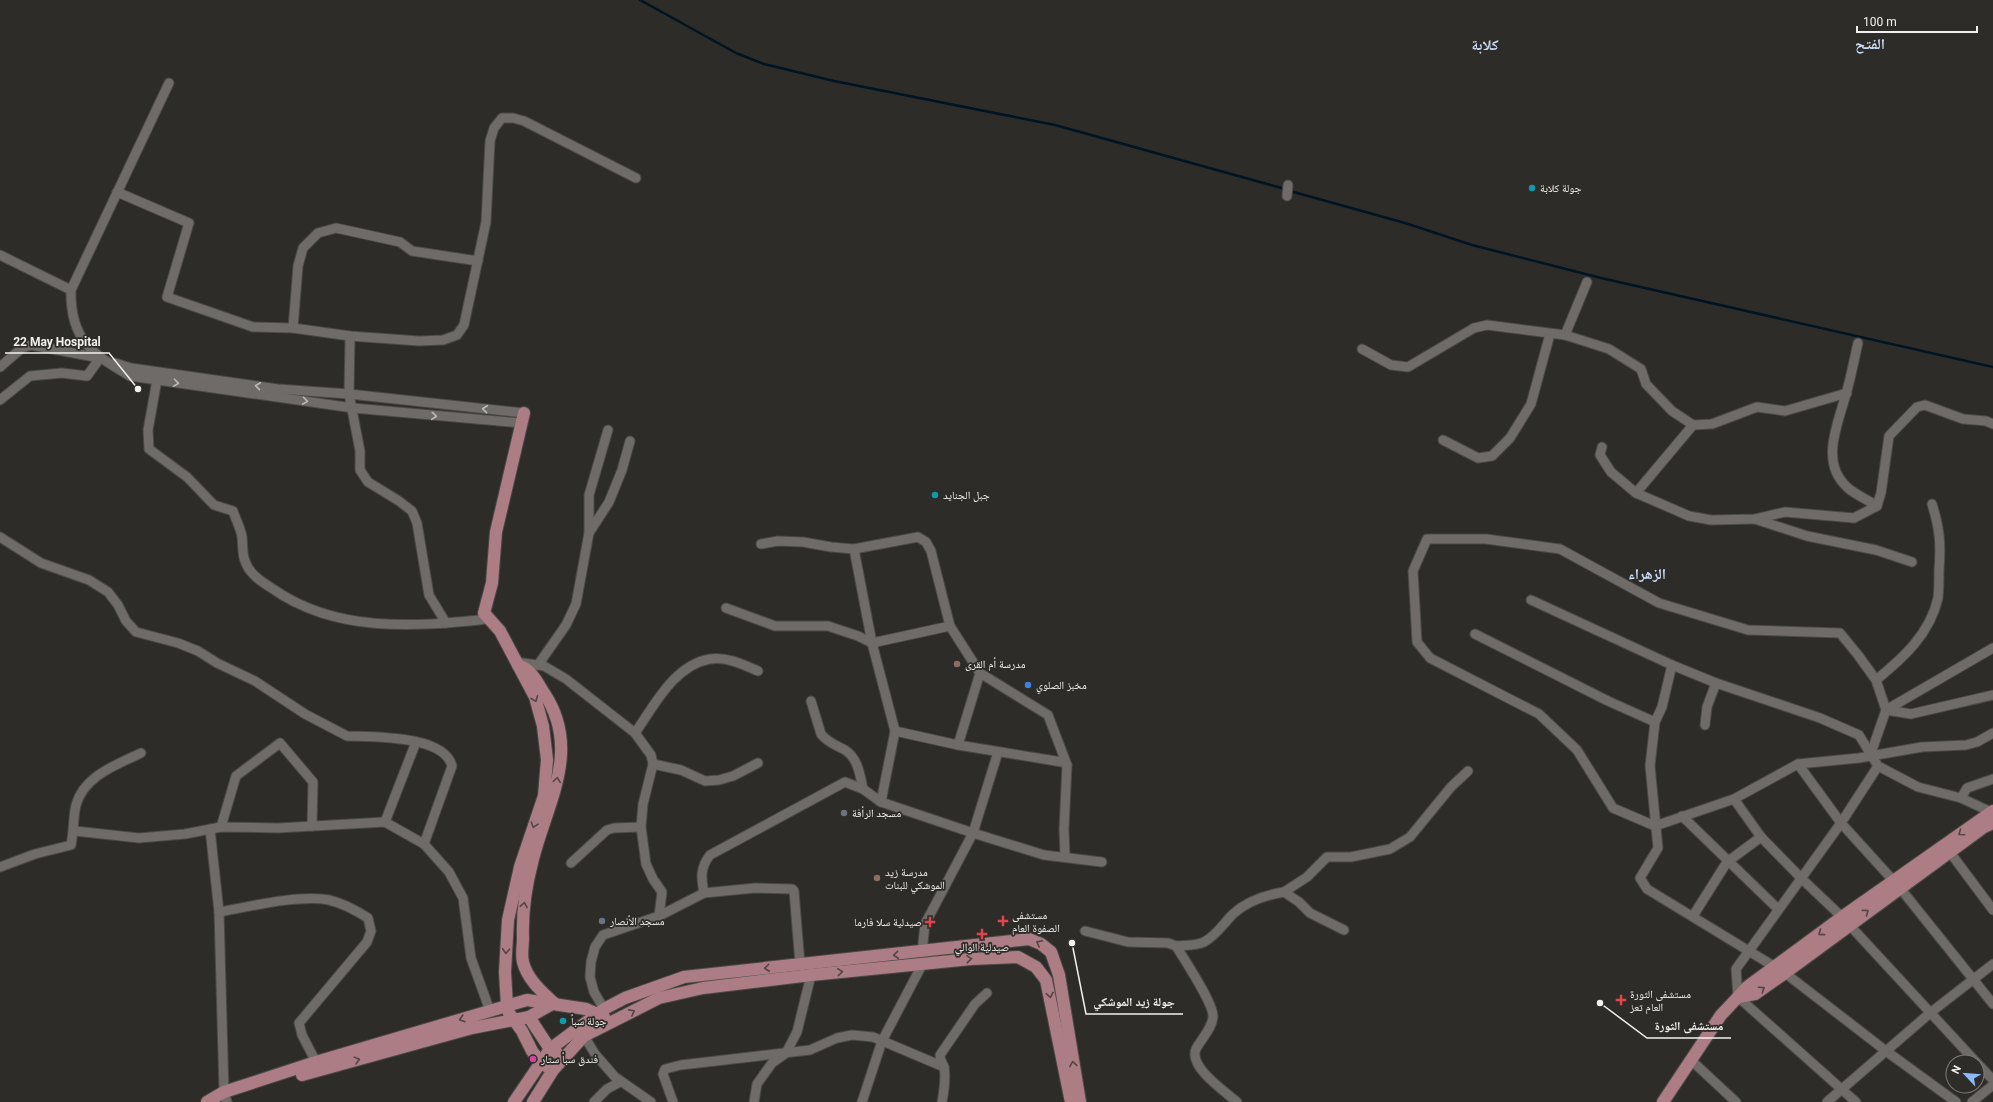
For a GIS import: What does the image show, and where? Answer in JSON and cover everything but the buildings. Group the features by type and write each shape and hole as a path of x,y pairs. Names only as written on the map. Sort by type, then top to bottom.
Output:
{"main road":[{"path":"522,418 496,532 492,583 484,613 500,631 535,697 543,726 548,760 544,796 520,867 508,920 505,972 507,1006 513,1020 522,1031 532,1051 541,1063 553,1070"},
{"path":"516,663 530,671 547,697 558,721 561,756 556,790 533,859 522,917 523,962 536,986 554,1003"},
{"path":"1663,1102 1692,1061 1721,1015 1747,987 1780,970 1992,815"},
{"path":"514,1102 550,1049 601,1012 625,998 684,977 1030,939 1041,944 1051,952 1059,975 1080,1102"},
{"path":"533,1102 553,1070 584,1036 659,998 703,988 811,975 971,959 1018,957 1040,970 1048,985 1071,1102"},
{"path":"225,1097 316,1062 527,1000 554,1003 601,1012 615,1021"},
{"path":"207,1102 472,1028 529,1017 554,1003"},
{"path":"529,1017 550,1049 564,1057"}],"street":[{"path":"169,83 71,290 70,305 75,325 84,342 100,358 130,376 353,408 522,418"},
{"path":"117,192 189,223 167,297 253,326 293,328 350,336 419,341 443,340 457,335 464,325 486,222 490,141 494,128 502,118 513,118 524,122 636,178"},
{"path":"1287,196 1288,185"},
{"path":"293,328 300,260 303,248 318,233 336,228 400,242 412,251 478,260"},
{"path":"0,255 71,290"},
{"path":"1565,335 1586,282"},
{"path":"1362,349 1391,365 1408,367 1474,328 1487,325 1565,335 1608,349 1641,369 1646,384 1672,411 1693,425 1712,424 1757,407 1785,411 1847,393"},
{"path":"1443,440 1478,458 1492,456 1510,438 1531,404 1550,334"},
{"path":"350,336 349,394 353,408 360,451 360,470 368,482 412,511 417,522 429,595 446,623"},
{"path":"1858,343 1847,393 1834,433 1832,458 1839,476 1848,488 1877,506"},
{"path":"0,367 22,348 31,345 100,358 131,368 270,388 349,394 522,418"},
{"path":"0,400 30,376 62,373 87,376 100,358"},
{"path":"157,380 148,430 149,449 188,477 214,505 233,511 242,536 245,562 256,578 278,593 313,611 350,621 415,625 488,619"},
{"path":"1877,506 1889,436 1918,407 1925,405 1963,419 1986,421 1993,424"},
{"path":"1636,493 1693,425"},
{"path":"538,665 566,625 576,604 590,533 589,494 608,430"},
{"path":"590,533 608,502 622,470 630,441"},
{"path":"1602,448 1600,455 1611,472 1636,493 1689,516 1711,520 1755,519 1785,512 1854,518 1877,506"},
{"path":"1876,680 1900,660 1922,634 1932,618 1938,597 1941,548 1939,527 1932,504"},
{"path":"1755,519 1807,536 1876,550 1912,562"},
{"path":"0,537 41,563 89,580 108,592 118,605 126,621 136,632 178,643 198,652 255,681 305,714 340,734 347,736 416,742 443,752 452,766 424,844"},
{"path":"761,544 778,541 803,542 831,548 854,549 918,537 926,542 931,551 950,626 980,673 1048,715 1067,765 1064,829 1065,856"},
{"path":"1870,756 1886,710 1876,680 1840,633 1748,630 1659,603 1560,549 1486,539 1427,539 1413,571 1417,642 1430,658 1539,714 1577,750 1613,808 1655,826 1734,799 1798,764 1870,756 1922,747 1966,745 1977,742 1993,733"},
{"path":"854,549 872,643 895,731 881,802"},
{"path":"1531,600 1672,665 1716,683 1820,718 1859,735 1870,756 1878,766 1918,787 1961,798 1992,815"},
{"path":"726,608 775,626 828,626 858,636 872,643 950,626"},
{"path":"1475,634 1608,701 1655,722"},
{"path":"1886,710 1993,648"},
{"path":"635,733 672,681 690,667 711,659 734,661 758,671"},
{"path":"516,663 544,666 566,679 635,733 651,755 654,764 643,804 641,827 646,864 653,879 662,892 659,916"},
{"path":"1672,665 1662,707 1655,722 1650,766 1658,848 1640,878 1647,889 1780,970 1886,1051 1956,1102"},
{"path":"958,745 980,673"},
{"path":"1705,726 1707,707 1716,683"},
{"path":"1886,710 1910,714 1993,695"},
{"path":"810,701 825,739 846,750 858,765 863,789"},
{"path":"895,731 958,745 1062,762 1067,765"},
{"path":"385,822 416,742"},
{"path":"221,827 236,776 280,743 313,782 312,826"},
{"path":"922,952 925,924 973,833 998,752"},
{"path":"0,867 36,854 71,845 76,806 85,787 103,771 140,753"},
{"path":"654,764 680,770 705,780 719,780 733,776 758,762"},
{"path":"1798,764 1841,823 1896,884 1993,1004"},
{"path":"1856,1102 1738,997 1736,969 1778,909 1802,879 1878,766"},
{"path":"1086,930 1128,942 1168,943 1176,946 1203,943 1214,936 1234,914 1244,906 1253,901 1284,892 1307,877 1327,857 1351,857 1390,849 1410,837 1451,787 1468,771"},
{"path":"1961,798 1967,788 1993,779"},
{"path":"704,893 700,874 703,863 710,854 845,782 863,789 881,802 973,833 1044,855 1065,856 1102,862"},
{"path":"1734,799 1761,837 1845,921 1968,1054"},
{"path":"1682,816 1727,862 1778,909"},
{"path":"74,831 138,838 185,834 221,827 278,828 385,822 424,844 449,872 463,898 472,958 490,1011"},
{"path":"571,863 607,830 614,828 641,827"},
{"path":"210,829 219,912 225,1097"},
{"path":"1693,916 1727,862 1761,837"},
{"path":"1947,848 1993,910"},
{"path":"601,1012 590,977 591,962 595,947 603,935 659,916 704,893 755,888 792,889 794,891 800,964"},
{"path":"1284,892 1299,902 1310,913 1344,930"},
{"path":"219,912 259,904 313,899 329,900 368,918 371,931 368,942 299,1023 302,1035 316,1062"},
{"path":"1176,946 1208,1001 1213,1016 1209,1029 1195,1051 1196,1064 1207,1077 1237,1102"},
{"path":"1827,1102 1930,1013 1993,964"},
{"path":"862,1102 882,1041 922,965"},
{"path":"754,1102 757,1084 772,1063 786,1053 797,1032 811,975"},
{"path":"942,1102 944,1089 944,1067 940,1061 940,1055 944,1047 975,1004 987,993"},
{"path":"673,1102 663,1074 665,1070 681,1065 810,1050 837,1038 852,1035 873,1037 944,1067"},
{"path":"584,1036 595,1054 620,1082 651,1102"},
{"path":"1692,1061 1736,1102"},
{"path":"1985,1072 1993,1080"},
{"path":"594,1102 607,1089 620,1082"},
{"path":"1972,1102 1993,1085"}],"waterway":[{"path":"640,0 736,53 764,64 834,81 1055,125 1285,189"},
{"path":"1290,191 1405,223 1472,245 1601,278 1993,367"}],"place":[{"name":"جولة كلابة","path":"1532,188"},
{"name":"22 May Hospital","path":"138,389"},
{"name":"جبل الجنايد","path":"935,495"},
{"name":"مدرسة أم القرى","path":"957,664"},
{"name":"مخبز الصلوي","path":"1028,685"},
{"name":"مسجد الرأفة","path":"844,813"},
{"name":"مدرسة زيد الموشكي للبنات","path":"877,878"},
{"name":"مسجد الأنصار","path":"602,921"},
{"name":"مستشفى الصفوة العام","path":"1003,921"},
{"name":"صيدلية سلا فارما","path":"930,922"},
{"name":"صيدلية الوالي","path":"982,934"},
{"name":"جولة زيد الموشكي","path":"1072,943"},
{"name":"مستشفى الثورة العام تعز","path":"1621,1000"},
{"name":"مستشفى الثورة","path":"1600,1003"},
{"name":"جولة سبأ","path":"563,1021"},
{"name":"فندق سبأ ستار","path":"533,1059"}],"district":[{"name":"الفتح","path":"1870,44"},
{"name":"كلابة","path":"1485,45"},
{"name":"الزهراء","path":"1647,574"}]}
